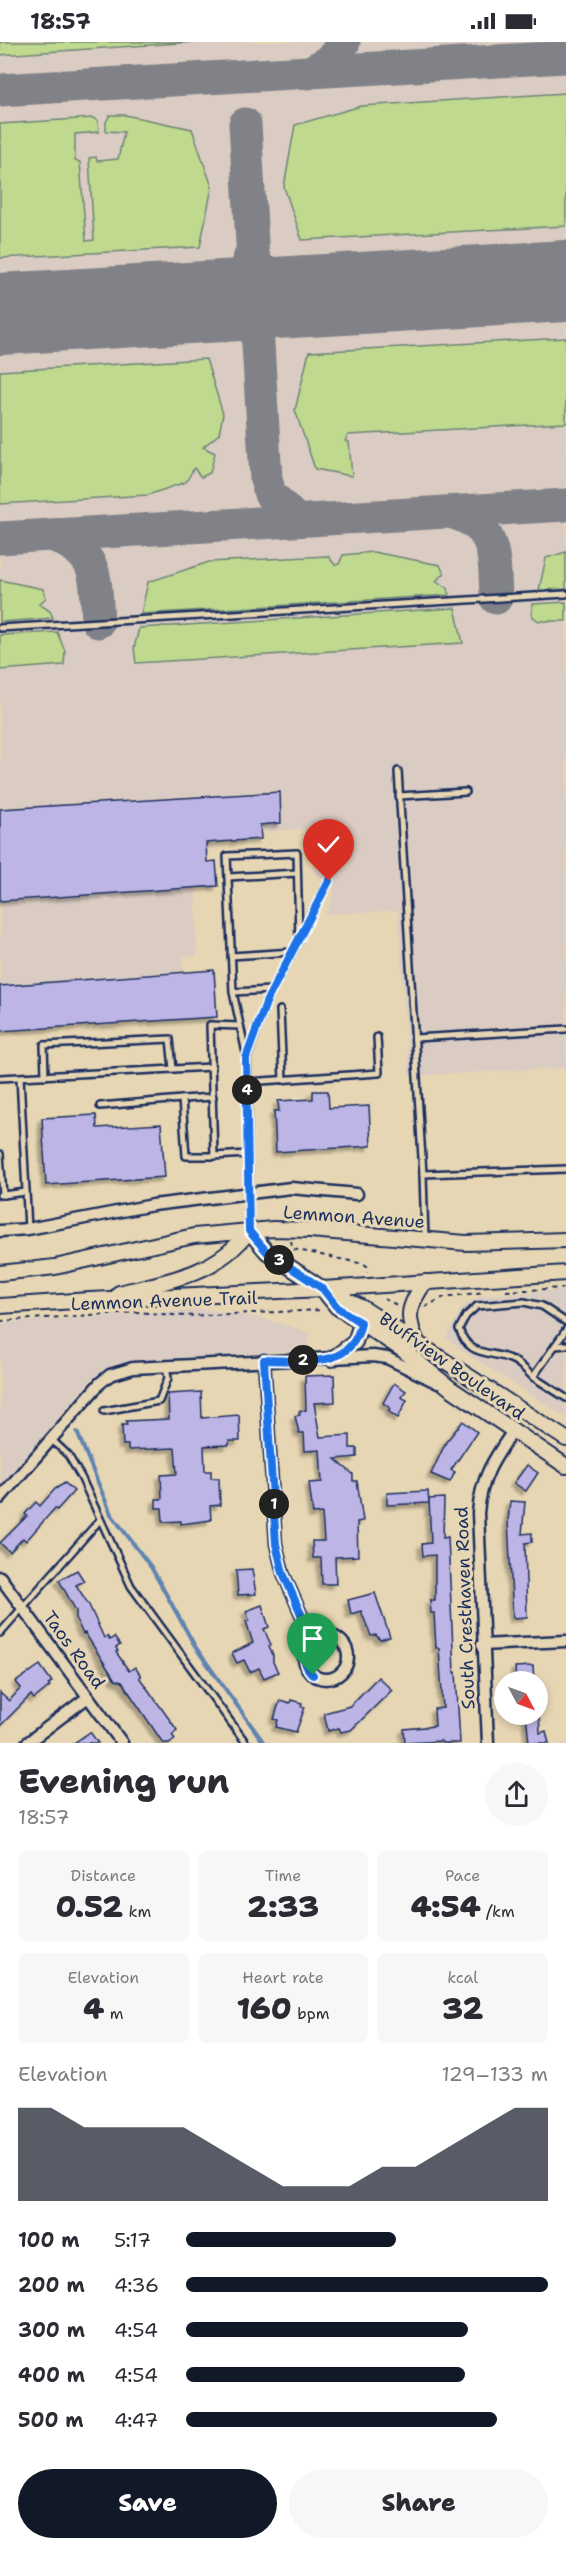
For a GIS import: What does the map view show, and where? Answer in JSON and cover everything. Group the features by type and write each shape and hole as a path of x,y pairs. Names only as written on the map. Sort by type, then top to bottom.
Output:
{"main road":[{"name":"Lemmon Avenue","path":"0,1273 55,1267 194,1236 249,1231 310,1230 425,1241 510,1243 566,1240"},
{"name":"Bluffview Boulevard","path":"249,1231 267,1252 323,1289 362,1307 566,1439"},
{"path":"90,1300 192,1275 220,1261 238,1246 249,1231"},
{"path":"0,1306 323,1289 566,1273"},
{"path":"418,1344 409,1321 409,1309 424,1282"},
{"name":"Bluffview Boulevard","path":"323,1289 337,1307 404,1351 450,1388 566,1466"},
{"path":"332,1359 355,1342 361,1323"},
{"name":"South Cresthaven Road","path":"513,1431 525,1413"}],"street":[{"name":"Lemmon Avenue","path":"0,1231 28,1229 153,1204 291,1188 357,1194"},
{"path":"0,1498 94,1389 110,1375 133,1368 373,1356 387,1358 450,1388"},
{"path":"264,1360 276,1544 283,1573 312,1639"},
{"name":"South Cresthaven Road","path":"488,1743 482,1645 479,1494 485,1476 513,1431"},
{"name":"Taos Road","path":"0,1577 122,1743"},
{"path":"325,1634 343,1642 349,1654 346,1668 342,1673 331,1679 324,1679 318,1678 308,1670 304,1654 312,1639 325,1634"},
{"path":"482,1645 566,1641"},
{"path":"27,1743 88,1697"}],"lane":[{"path":"0,628 566,594"},
{"path":"398,771 423,1174 425,1241"},
{"path":"399,796 466,792"},
{"path":"249,1231 246,1058 233,992 227,856 297,853 298,940"},
{"path":"228,877 297,873"},
{"path":"246,1058 255,1029 272,990 329,881"},
{"path":"231,956 292,952"},
{"path":"233,992 272,990"},
{"path":"280,1010 283,1080"},
{"path":"214,1156 210,1025 240,1026"},
{"path":"415,1038 566,1029"},
{"path":"247,1083 379,1073 377,1037"},
{"path":"45,1076 44,1045 170,1039 173,1069"},
{"path":"0,1078 212,1067"},
{"path":"20,1077 28,1229"},
{"path":"100,1106 213,1097"},
{"path":"182,1099 186,1156 248,1154"},
{"path":"0,1154 1,1195 26,1192"},
{"path":"423,1174 566,1169"},
{"path":"565,1395 533,1377 512,1359 479,1352 464,1342 459,1329 466,1316 477,1306 524,1302 542,1306 566,1322"},
{"path":"533,1377 566,1330"},
{"path":"555,1346 566,1345"},
{"path":"104,1411 159,1401 168,1378 166,1366"},
{"path":"51,1439 68,1455 81,1477 99,1521 131,1586 246,1743"},
{"path":"0,1633 99,1521"}],"path":[{"path":"291,1240 293,1249 364,1264 367,1266 367,1272"},
{"path":"498,1292 566,1288"},
{"path":"420,1312 444,1297 487,1292"},
{"path":"376,1299 384,1299 400,1307"},
{"name":"Lemmon Avenue Trail","path":"0,1321 137,1312 194,1316 327,1309"}],"shaded area":[{"path":"0,42 566,42 566,1068 409,1076 398,911 326,914 334,893 334,884 314,873 312,828 261,832 261,839 206,843 207,862 216,861 218,886 196,888 197,956 183,957 184,972 214,970 217,1017 0,1031"},
{"path":"566,1290 566,1418 463,1351 446,1337 463,1306 482,1295"},
{"path":"200,1309 262,1318 311,1333 305,1350 120,1363 111,1367 91,1380 0,1487 0,1323"}],"green space":[{"path":"0,42 194,42 0,55"},
{"path":"566,93 566,226 302,240 284,187 295,125 361,106"},
{"path":"110,115 125,115 192,129 212,187 200,247 0,258 0,124 93,118 98,121 99,132 75,134 75,161 80,162 86,241 94,240 89,158 96,157 97,161 118,159 124,132 106,131 106,122"},
{"path":"566,338 566,423 348,435 345,441 349,442 352,476 315,469 295,410 309,352"},
{"path":"206,359 223,414 219,434 203,447 215,453 210,473 201,477 194,468 186,482 148,495 0,504 0,371"},
{"path":"373,552 440,565 444,574 436,581 448,588 449,595 141,614 148,582 209,562 328,556 335,565 339,564 343,555"},
{"path":"566,552 566,589 539,590 546,558"},
{"path":"0,580 43,589 46,598 39,604 50,611 53,618 0,622"},
{"path":"566,602 566,621 539,621 532,616 532,604"},
{"path":"455,608 463,643 136,663 134,648 139,628"},
{"path":"57,632 65,651 64,665 0,670 0,635"}],"building":[{"path":"280,792 281,823 260,825 261,839 206,843 207,862 216,861 218,886 0,901 0,809"},
{"path":"214,970 217,1017 0,1031 0,986"},
{"path":"313,1091 328,1091 329,1108 369,1106 371,1146 276,1152 274,1111 279,1111 278,1101 313,1099"},
{"path":"96,1115 97,1128 161,1124 165,1177 46,1185 42,1118"},
{"path":"334,1375 335,1402 314,1403 320,1437 350,1435 350,1448 357,1448 357,1457 335,1459 353,1474 353,1481 357,1481 363,1521 357,1522 358,1556 335,1557 336,1584 322,1584 321,1558 313,1558 312,1541 324,1541 322,1513 313,1514 309,1483 322,1482 320,1450 305,1451 304,1433 299,1433 295,1416 300,1415 299,1411 306,1410 305,1376"},
{"path":"394,1383 406,1391 401,1397 407,1400 398,1418 388,1411 390,1408 383,1403"},
{"path":"201,1392 202,1418 239,1415 240,1441 229,1441 229,1445 204,1446 205,1471 211,1471 211,1478 219,1478 220,1505 210,1506 211,1520 181,1524 181,1521 163,1522 162,1508 156,1508 156,1499 162,1499 161,1475 177,1474 175,1448 128,1450 128,1445 123,1445 122,1425 127,1425 126,1421 169,1419 168,1394"},
{"path":"463,1421 477,1432 451,1470 455,1472 450,1482 431,1474 446,1442"},
{"path":"527,1465 538,1473 526,1491 514,1483"},
{"path":"65,1483 74,1491 57,1510 55,1508 26,1541 23,1538 10,1552 0,1543 27,1516 25,1514 36,1502 40,1506 55,1489"},
{"path":"428,1491 429,1503 387,1505 387,1493"},
{"path":"444,1498 443,1538 448,1537 454,1672 456,1672 460,1743 442,1743 441,1741 405,1743 404,1729 435,1726 434,1709 443,1708 439,1648 436,1648 434,1613 431,1613 430,1600 435,1600 435,1555 423,1556 422,1544 431,1543 429,1499"},
{"path":"510,1501 525,1502 522,1534 532,1533 532,1542 525,1543 527,1617 513,1618 508,1521"},
{"path":"252,1569 256,1594 238,1595 236,1570"},
{"path":"77,1570 84,1581 76,1585 89,1605 104,1638 107,1636 110,1640 114,1637 120,1645 116,1648 118,1651 116,1652 129,1671 135,1667 141,1676 139,1677 177,1730 172,1735 175,1739 169,1743 163,1743 122,1682 115,1680 85,1633 83,1634 76,1619 76,1611 59,1580"},
{"path":"375,1593 390,1637 380,1640 376,1635 371,1636 361,1611 351,1614 348,1600"},
{"path":"262,1605 269,1627 264,1629 278,1672 264,1678 259,1668 250,1672 244,1660 237,1663 232,1653 253,1643 246,1621 249,1620 246,1611"},
{"path":"40,1665 52,1682 48,1684 50,1686 34,1699 31,1695 0,1726 0,1693 9,1701 21,1688 16,1682"},
{"path":"533,1666 533,1671 515,1671 515,1667"},
{"path":"378,1677 392,1690 351,1730 341,1732 339,1728 328,1731 324,1713 350,1706"},
{"path":"280,1700 302,1703 301,1706 305,1707 296,1732 276,1727 278,1720 274,1719"},
{"path":"527,1725 540,1725 540,1733 546,1731 549,1743 529,1743"},
{"path":"90,1732 98,1743 74,1743"}],"waterway":[{"path":"77,1432 111,1514 151,1567 196,1648 264,1743"}],"taxiway":[{"path":"308,73 330,61 344,42"},
{"path":"0,90 566,57"},
{"path":"245,124 266,479 270,494 293,517"},
{"path":"73,307 196,301 222,296 242,278 252,251 265,276 288,291 329,293 411,287"},
{"path":"0,538 566,505"},
{"path":"448,512 464,517 485,533 493,556 496,598"},
{"path":"52,535 68,543 87,559 95,580 98,622"}],"runway":[{"path":"0,314 566,281"}],"route":[{"path":"313,1675 304,1660 306,1648 312,1639 283,1573 276,1544 264,1360 332,1359 355,1342 361,1323 337,1307 323,1289 267,1252 249,1231 246,1058 267,1000 329,881"}]}
